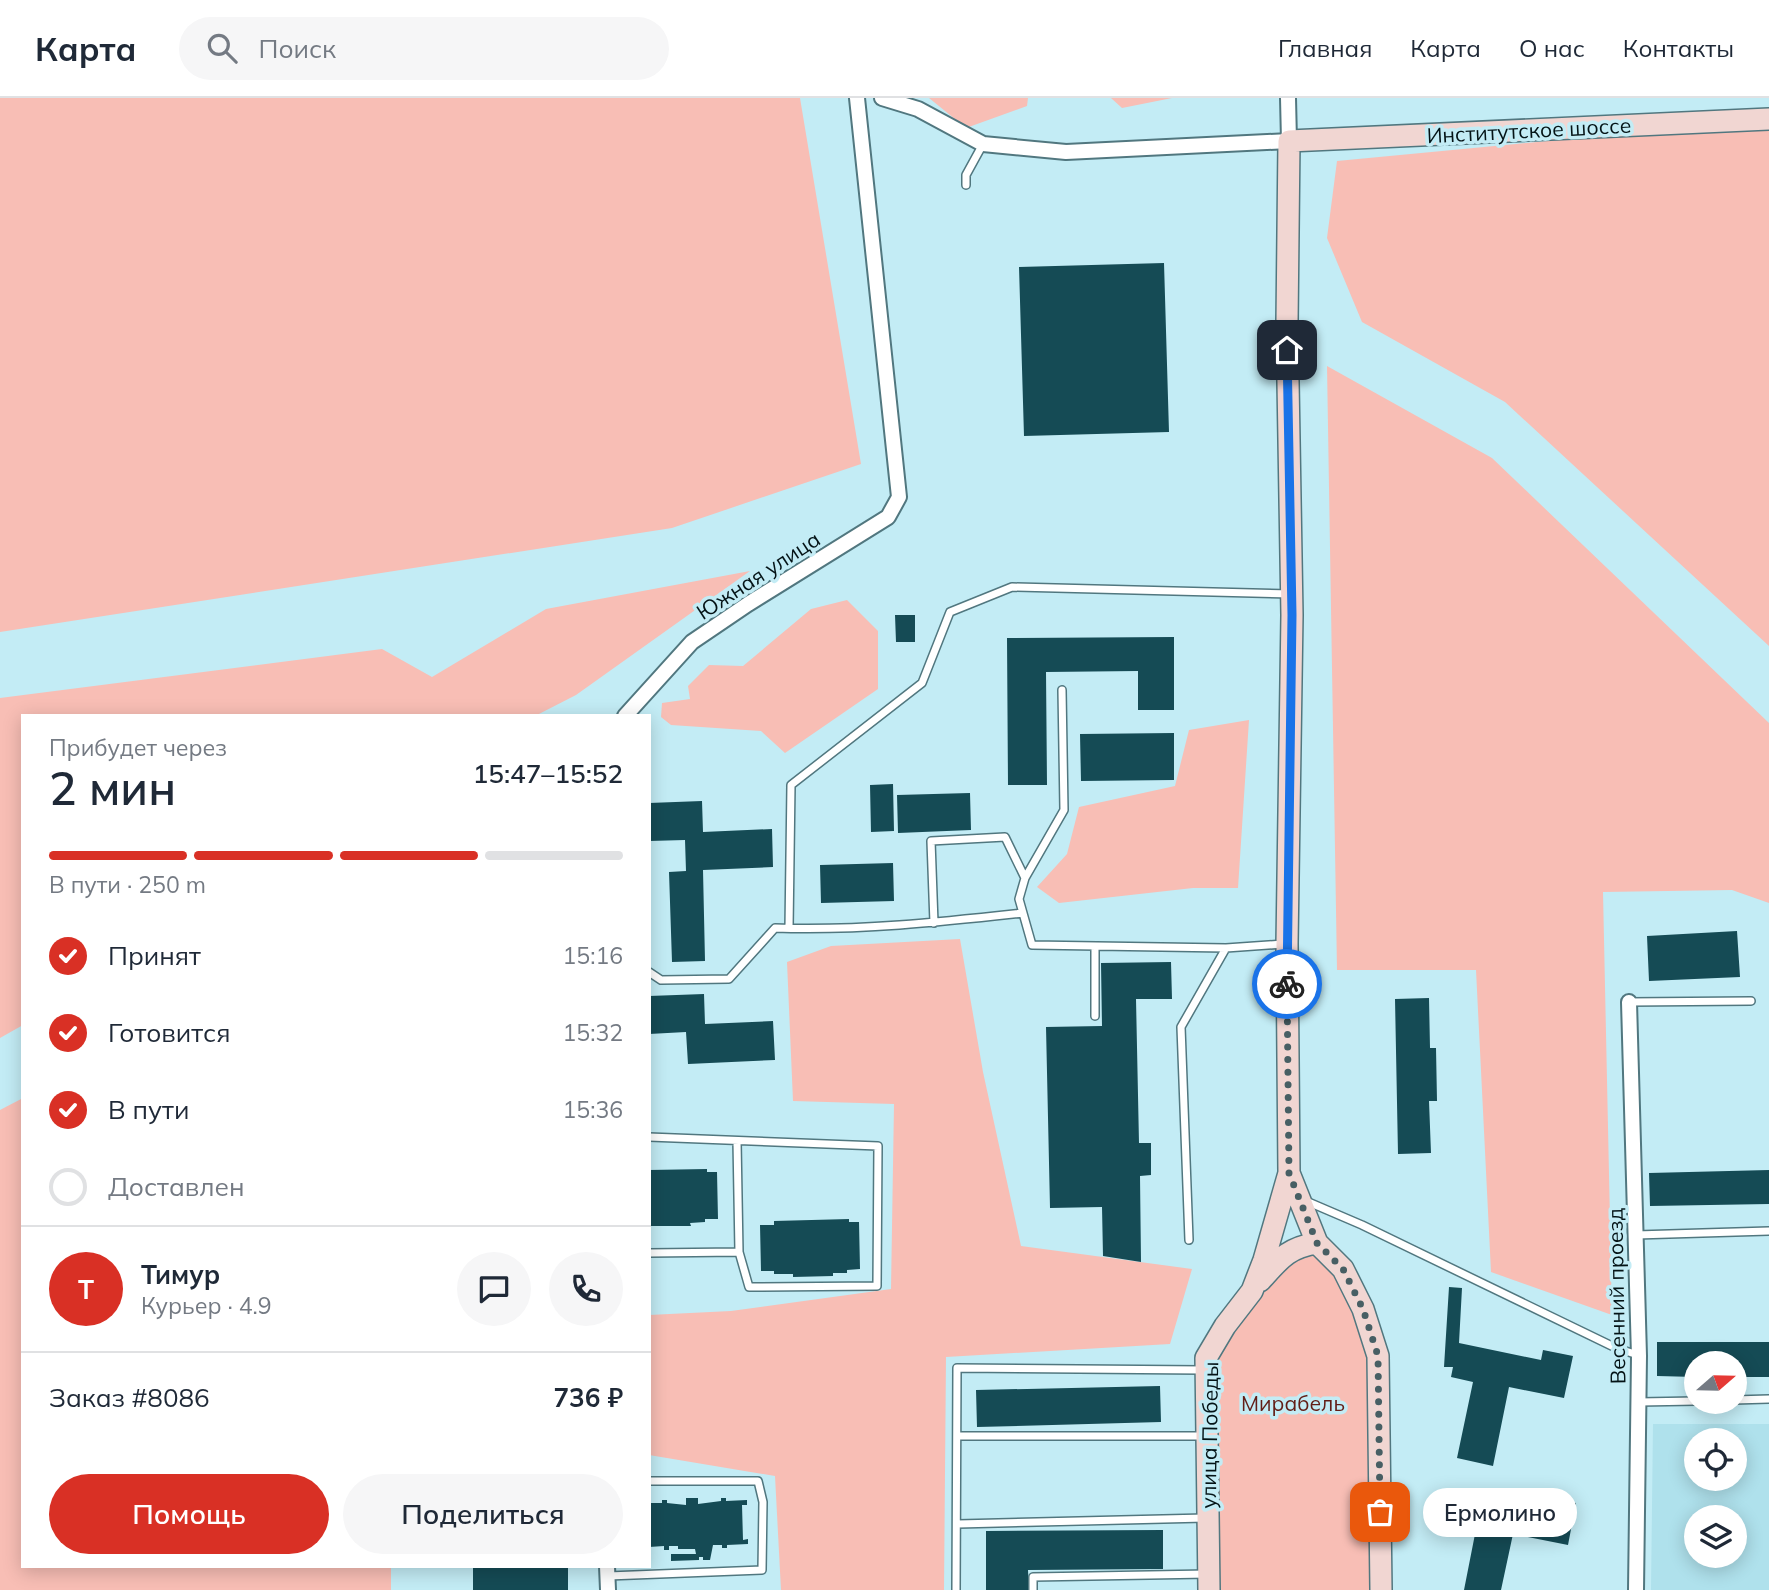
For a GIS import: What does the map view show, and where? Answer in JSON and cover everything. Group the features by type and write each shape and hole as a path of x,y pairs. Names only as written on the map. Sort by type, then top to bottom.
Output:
{"street":[{"name":"Южная улица","path":"627,714 692,642 888,517 900,496 857,98"},
{"path":"882,98 918,109 983,144 1066,152 1289,141 1288,98"},
{"name":"Институтское шоссе","path":"1289,141 1769,119"},
{"name":"улица Победы","path":"1209,1582 1206,1358 1225,1326 1252,1291 1289,1173 1289,141"},
{"name":"Весенний проезд","path":"1629,1002 1639,1356 1636,1590"},
{"name":"улица Победы","path":"1289,1173 1317,1243 1343,1269 1363,1309 1378,1356 1381,1590"},
{"path":"1252,1291 1285,1253 1300,1246 1317,1243"}],"lane":[{"path":"966,184 965,175 983,144"},
{"path":"789,928 791,785 922,683 950,612 1012,587 1291,594"},
{"path":"1062,690 1064,810 1025,878 1019,899 1032,945 1226,948 1287,944"},
{"path":"934,923 932,841 1005,837 1025,878"},
{"path":"651,973 661,980 729,979 775,928 934,923 1023,913"},
{"path":"1095,1016 1096,946"},
{"path":"1189,1240 1181,1027 1226,948"},
{"path":"1629,1002 1751,1001"},
{"path":"651,1137 878,1146 877,1286 749,1287 739,1252 737,1141"},
{"path":"1299,1198 1362,1225 1616,1348 1639,1356"},
{"path":"1636,1235 1769,1231"},
{"path":"651,1253 739,1252"},
{"path":"956,1590 957,1368 1206,1370"},
{"path":"1747,1400 1769,1399"},
{"path":"1638,1402 1684,1401"},
{"path":"958,1436 1207,1436"},
{"path":"608,1578 762,1570 763,1502 758,1481 651,1481"},
{"path":"958,1524 1208,1518"},
{"path":"1033,1590 1033,1577 1209,1582"}],"shaded area":[{"path":"1653,1424 1769,1424 1769,1590 1651,1590"}],"green space":[{"path":"0,98 800,98 861,464 672,528 0,632"},
{"path":"929,98 1028,98 1027,106 966,128"},
{"path":"1111,98 1172,98 1122,108"},
{"path":"1769,120 1769,646 1505,402 1362,322 1327,238 1337,161"},
{"path":"1327,366 1492,458 1769,723 1769,903 1732,890 1603,892 1612,1315 1491,1272 1476,970 1337,970"},
{"path":"750,571 576,695 539,714 21,714 21,1026 0,1038 0,698 382,649 432,677 546,609"},
{"path":"847,600 878,631 878,689 785,753 761,731 671,725 661,717 662,703 690,699 688,686 709,665 743,666 811,609"},
{"path":"1249,720 1238,888 1193,888 1059,903 1037,887 1067,854 1079,807 1175,786 1189,730"},
{"path":"960,939 983,1072 1021,1246 1192,1269 1170,1344 946,1357 944,1590 781,1590 775,1476 651,1455 651,1315 731,1311 891,1289 894,1104 793,1101 787,962 831,946"},
{"path":"21,1099 21,1568 391,1568 391,1590 0,1590 0,1110"},
{"name":"Мирабель","path":"1317,1243 1378,1356 1381,1590 1209,1590 1206,1358 1252,1291"}],"building":[{"path":"1164,263 1169,432 1024,436 1019,267"},
{"path":"895,615 915,615 915,642 896,642"},
{"path":"1174,637 1174,710 1138,710 1138,671 1046,672 1047,785 1008,785 1007,638"},
{"path":"1174,733 1174,780 1081,781 1080,734"},
{"path":"893,784 894,831 871,832 870,785"},
{"path":"970,793 971,830 898,833 897,795"},
{"path":"702,801 703,832 772,829 773,867 703,870 705,961 672,962 669,872 686,871 685,840 651,841 651,803"},
{"path":"893,863 894,901 821,903 820,865"},
{"path":"1737,931 1740,977 1649,981 1647,936"},
{"path":"1171,962 1172,999 1136,999 1139,1143 1151,1143 1151,1175 1140,1176 1141,1262 1103,1256 1102,1207 1050,1208 1046,1027 1102,1026 1101,963"},
{"path":"704,994 705,1024 773,1021 775,1060 688,1064 686,1032 651,1034 651,996"},
{"path":"1429,998 1430,1048 1436,1048 1437,1101 1429,1101 1431,1153 1398,1154 1395,999"},
{"path":"707,1169 707,1172 717,1172 718,1219 705,1219 705,1222 690,1223 691,1226 651,1226 651,1170"},
{"path":"1769,1170 1769,1204 1650,1206 1649,1173"},
{"path":"849,1219 849,1222 859,1222 860,1269 833,1273 833,1276 793,1277 793,1274 761,1271 760,1225 774,1225 774,1221"},
{"path":"1449,1287 1462,1288 1459,1343 1541,1360 1543,1350 1573,1356 1564,1398 1509,1387 1493,1466 1457,1458 1473,1382 1451,1377 1453,1367 1444,1367"},
{"path":"1657,1342 1769,1342 1769,1377 1747,1377 1747,1351 1684,1351 1684,1377 1657,1376"},
{"path":"1160,1386 1161,1422 977,1427 976,1390"},
{"path":"1462,1490 1544,1507 1547,1497 1576,1503 1568,1545 1513,1534 1501,1590 1464,1590 1476,1529 1454,1524"},
{"path":"686,1498 698,1498 698,1504 721,1501 721,1498 726,1498 726,1501 747,1500 747,1505 742,1505 743,1540 748,1539 748,1544 727,1545 727,1548 713,1545 710,1560 699,1557 699,1560 671,1561 671,1554 696,1554 695,1549 669,1546 669,1550 664,1550 664,1546 651,1547 651,1503 667,1500 667,1503 686,1505"},
{"path":"1163,1530 1163,1569 1028,1570 1029,1590 986,1590 986,1531"},
{"path":"473,1568 568,1568 568,1590 473,1590"}],"way so far":[{"path":"1287,984 1289,1173 1317,1243 1343,1269 1363,1309 1378,1356 1380,1512"}],"place":[{"name":"Ермолино","path":"1380,1512"}],"route":[{"path":"1287,350 1292,615 1287,984"}]}
